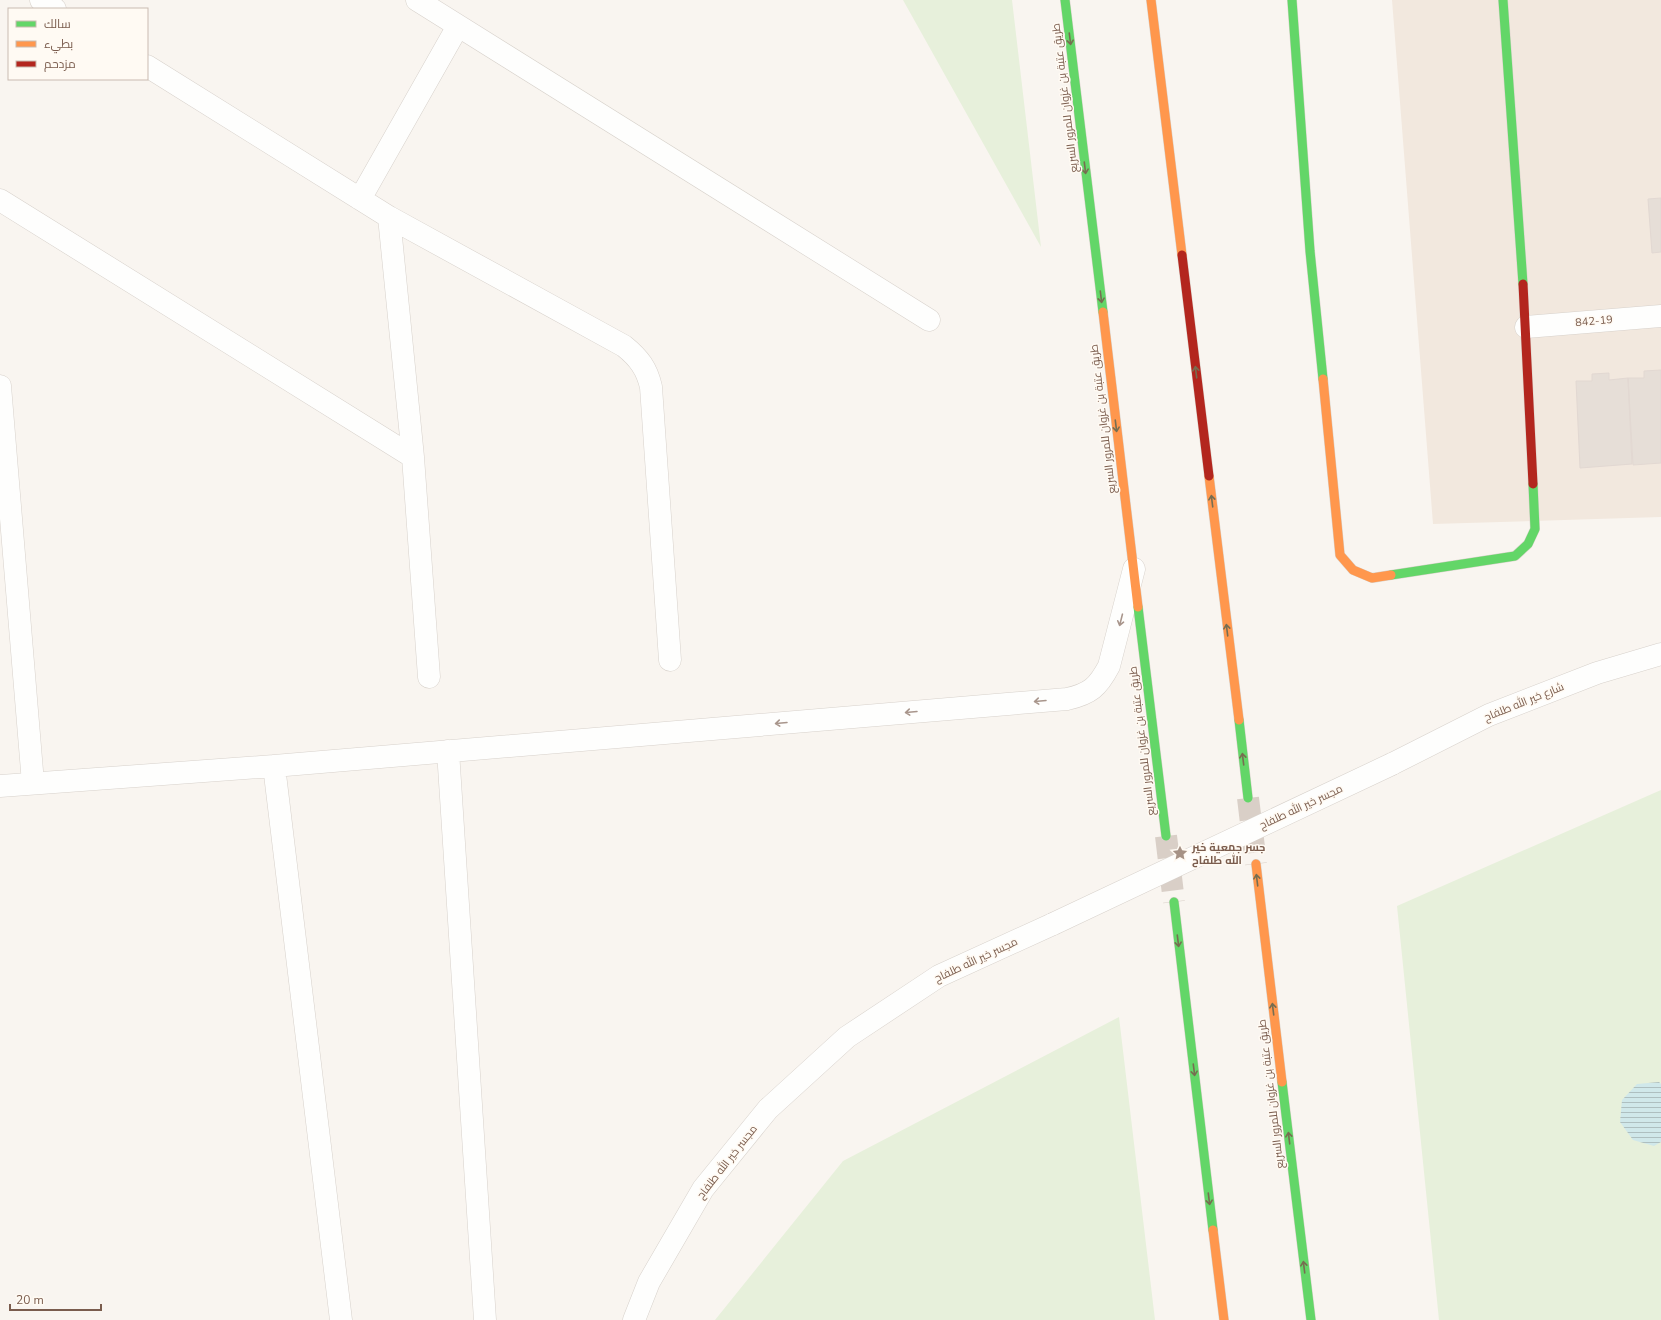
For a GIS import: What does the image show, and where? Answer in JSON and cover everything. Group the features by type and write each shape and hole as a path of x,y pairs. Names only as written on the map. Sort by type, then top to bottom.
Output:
{"main road":[{"name":"طريق عتبة بن غزوان للمرور السريع","path":"1065,0 1166,836"},
{"path":"1151,0 1248,798"},
{"path":"1292,0 1310,251 1340,555 1353,570 1372,578 1515,556 1528,544 1535,529 1526,327 1504,0"},
{"name":"طريق عتبة بن غزوان للمرور السريع","path":"1256,864 1311,1320"},
{"path":"1174,902 1224,1320"},
{"path":"1307,1288 1318,1307"},
{"path":"1221,1293 1221,1320"}],"street":[{"path":"41,0 53,8"},
{"path":"417,0 929,320"},
{"path":"360,199 458,26"},
{"path":"148,67 389,217 624,346 635,355 644,366 651,387 670,660"},
{"path":"0,200 413,457"},
{"path":"389,217 413,457 429,677"},
{"name":"842-19","path":"1526,327 1661,316"},
{"path":"0,386 33,783"},
{"path":"0,786 274,766 1051,700 1081,696 1093,689 1102,679 1109,666 1134,569"},
{"name":"شارع خير الله طلفاح","path":"1392,764 1489,715 1597,673 1661,654"},
{"path":"448,751 485,1320"},
{"name":"مجسر خير الله طلفاح","path":"634,1320 649,1282 703,1189 768,1109 847,1037 939,976 1053,924 1392,764"},
{"path":"274,766 341,1320"}],"shaded area":[{"path":"1392,0 1661,0 1661,517 1433,524"}],"green space":[{"path":"903,0 1012,0 1041,247"},
{"path":"1661,790 1661,1320 1439,1320 1397,906"},
{"path":"1119,1017 1155,1320 715,1320 843,1161"}],"water":[{"path":"1659,1082 1661,1084 1661,1142 1654,1146 1633,1140 1620,1122 1622,1100 1637,1084"}],"building":[{"path":"1661,198 1661,252 1652,253 1648,199"},
{"path":"1661,370 1661,463 1633,465 1628,378 1644,378 1644,371"},
{"path":"1609,373 1609,380 1628,378 1632,464 1580,468 1576,381 1592,381 1592,374"}],"tunnel":[{"path":"1248,798 1256,864"},
{"path":"1166,836 1174,902"}],"traffic: fast":[{"path":"1065,0 1103,312"},
{"path":"1292,0 1310,251 1323,379"},
{"path":"1503,0 1523,284"},
{"path":"1391,575 1515,556 1528,544 1535,529 1533,484"},
{"path":"1138,607 1166,836"},
{"path":"1239,720 1248,798"},
{"path":"1174,902 1213,1230"},
{"path":"1282,1082 1311,1320"}],"traffic: slow":[{"path":"1151,0 1182,255"},
{"path":"1103,312 1138,607"},
{"path":"1323,379 1340,555 1353,570 1372,578 1391,575"},
{"path":"1209,476 1239,720"},
{"path":"1256,864 1282,1082"},
{"path":"1213,1230 1224,1320"}],"traffic: jam":[{"path":"1182,255 1209,476"},
{"path":"1523,284 1533,484"}],"place":[{"name":"جسر جمعية خير الله طلفاح","path":"1180,853"}]}
